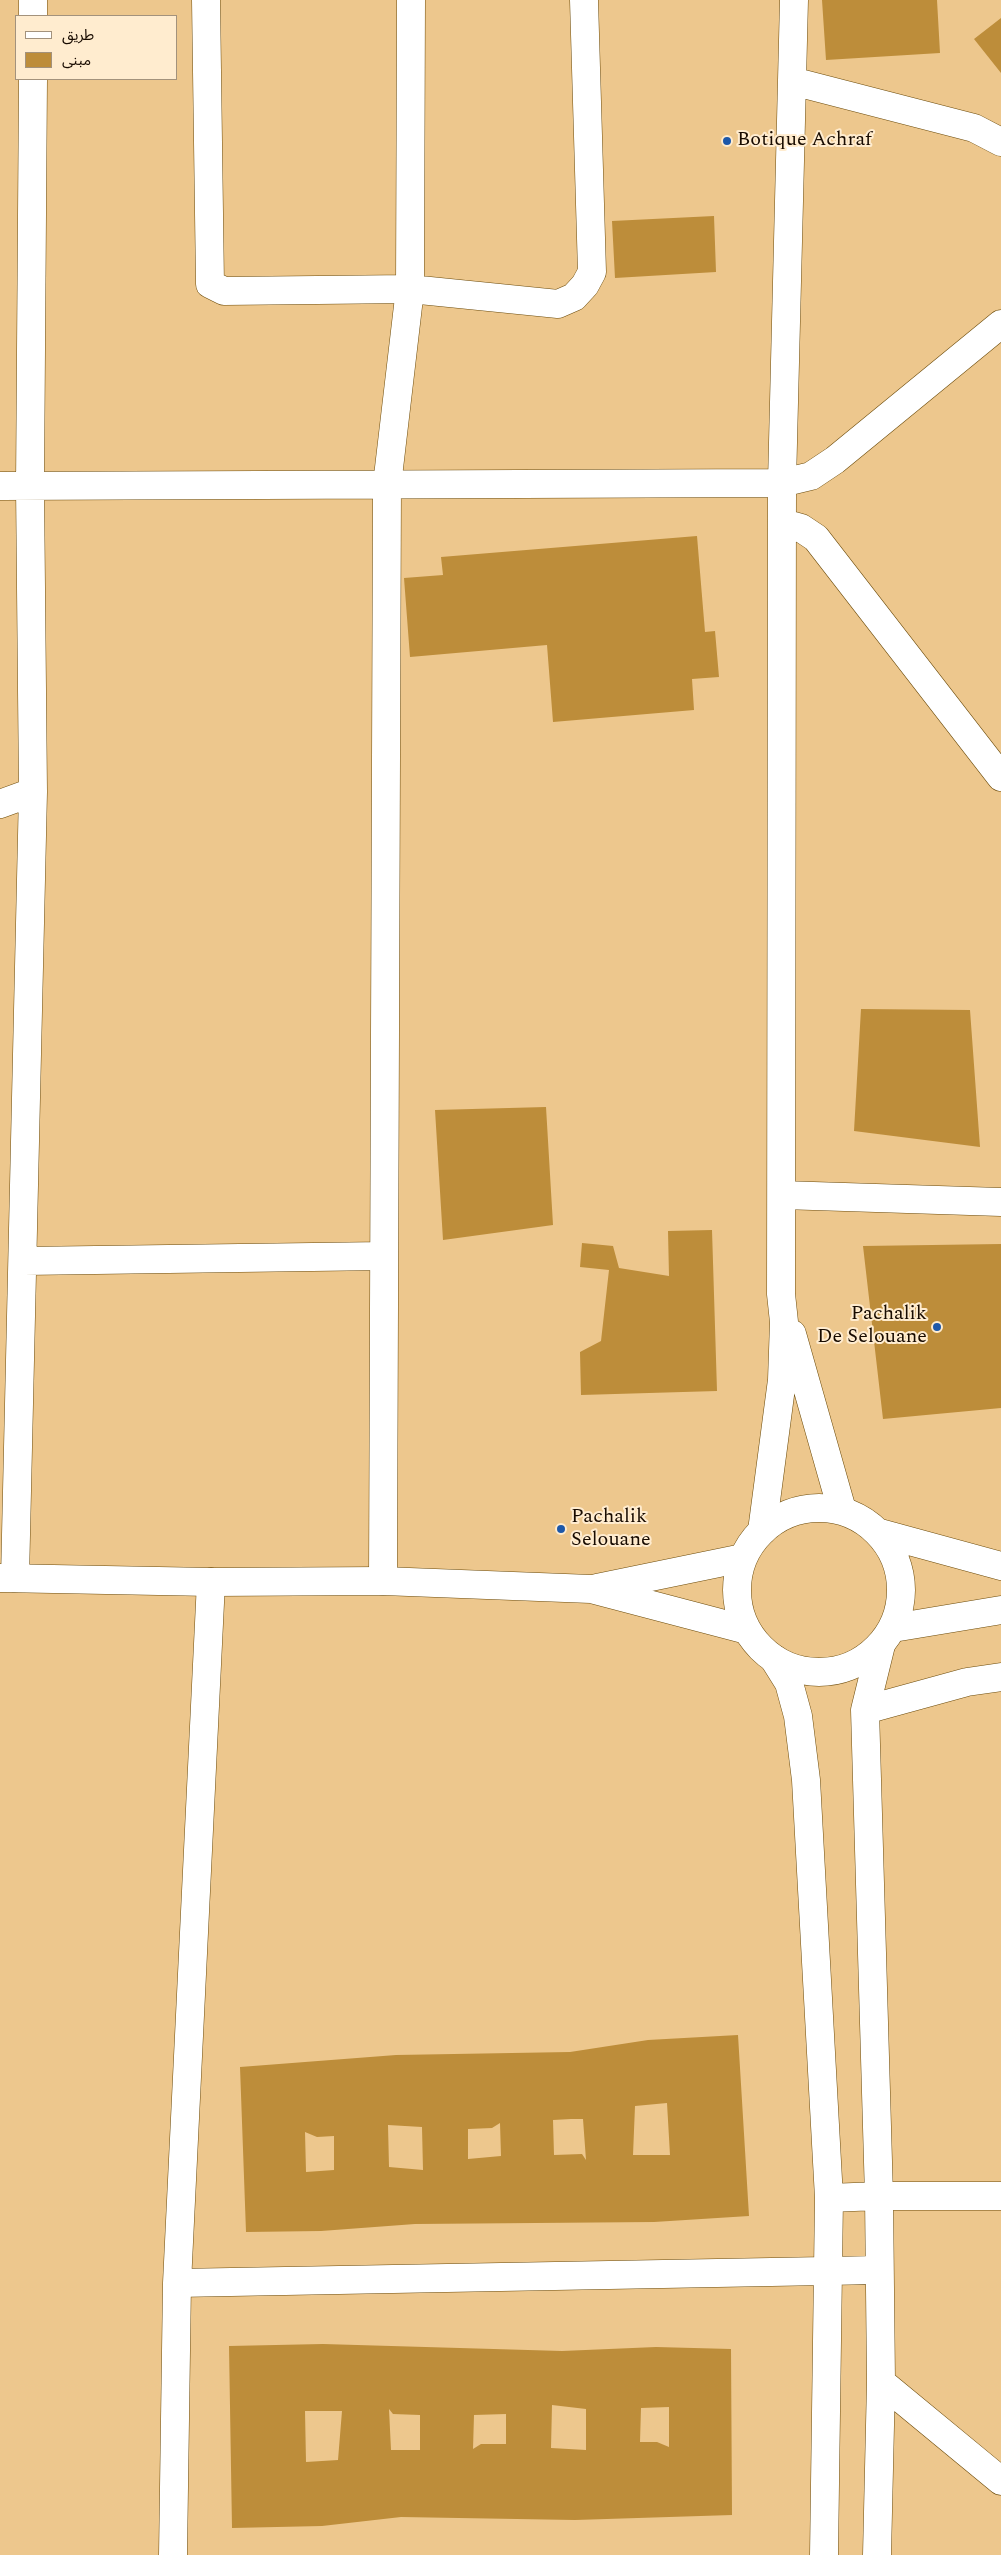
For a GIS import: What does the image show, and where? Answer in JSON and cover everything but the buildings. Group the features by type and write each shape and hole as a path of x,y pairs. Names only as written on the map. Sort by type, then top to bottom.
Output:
{"main road":[{"path":"33,0 33,15"},
{"path":"206,0 210,284 224,291 410,289 558,304 574,296 585,285 592,272 584,0"},
{"path":"383,1581 387,485 410,289 412,0"},
{"path":"762,1530 782,1380 784,1322 782,1294 782,484 794,0"},
{"path":"33,80 30,486 33,792 24,1261 7,1578 211,1582 383,1581 591,1589 747,1630"},
{"path":"792,81 974,128 1001,142"},
{"path":"0,486 782,484 811,476 835,460 1001,324"},
{"path":"783,523 801,528 816,538 1001,777"},
{"path":"0,804 33,792"},
{"path":"782,1195 1001,1202"},
{"path":"24,1261 384,1256"},
{"path":"782,1294 842,1510"},
{"path":"877,2555 881,2382 879,2196 865,1710 887,1636 901,1604 902,1579 894,1554 880,1533 862,1519 842,1510 813,1507 785,1514 762,1530 743,1558 737,1582 738,1607 747,1630 759,1647 774,1659 802,1671 830,1672 859,1663 887,1636 1001,1610"},
{"path":"880,1533 1001,1566"},
{"path":"591,1589 743,1558"},
{"path":"173,2555 177,2282 211,1582"},
{"path":"774,1659 789,1683 798,1716 806,1780 829,2198 830,2269 824,2555"},
{"path":"865,1710 967,1682 1001,1677"},
{"path":"829,2198 1001,2196"},
{"path":"177,2282 830,2269 880,2270"},
{"path":"881,2382 1001,2481"}],"place":[{"name":"Botique Achraf","path":"727,141"},
{"name":"Pachalik De Selouane","path":"937,1327"},
{"name":"Pachalik Selouane","path":"561,1529"}]}
